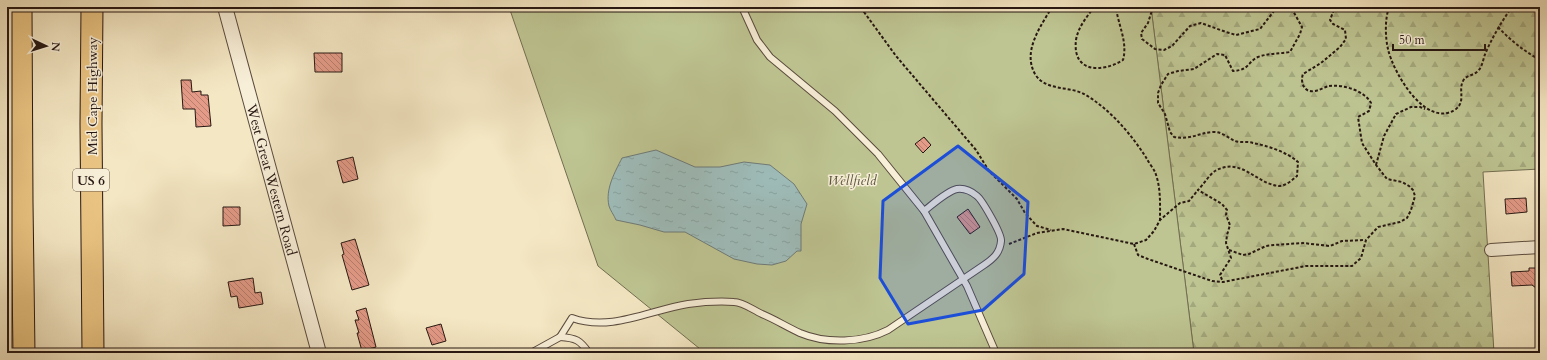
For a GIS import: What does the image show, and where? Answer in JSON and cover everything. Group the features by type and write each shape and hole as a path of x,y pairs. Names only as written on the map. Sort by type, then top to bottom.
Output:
{"highway":[{"path":"21,7 24,353"},
{"name":"Mid Cape Highway","path":"92,7 91,138 93,353"}],"street":[{"name":"West Great Western Road","path":"225,7 319,353"},
{"path":"1491,250 1540,247"}],"lane":[{"path":"742,7 757,40 770,57 835,111 855,130 878,154 924,211 984,321 996,353"},
{"path":"530,353 560,337 572,318 609,323 688,304 736,302 800,333 826,340 876,336 888,330 963,280 995,257 999,249 1001,241 1000,234 978,197 967,190 957,189 951,191 924,211"},
{"path":"560,337 575,338 583,344 590,353"}],"path":[{"path":"863,7 864,12 876,30 896,56 962,132 976,150 989,171 1017,199 1024,213 1037,226 1051,230"},
{"path":"1052,7 1031,47 1032,64 1035,74 1043,82 1050,86 1084,94 1111,115 1135,141 1155,171 1160,195 1160,220"},
{"path":"1094,7 1086,16 1076,39 1078,58 1084,66 1092,68 1105,68 1123,60 1125,51 1122,32 1118,23 1116,7"},
{"path":"999,249 1037,233 1051,230 1074,230 1134,244 1146,240 1154,231 1160,220 1180,203 1189,201 1214,171 1231,167 1248,171 1269,183 1279,186 1290,182 1297,176 1298,162 1293,157 1253,142 1235,141 1224,134 1213,131 1184,139 1174,137 1170,132 1165,114 1158,103 1158,93 1168,74 1194,68 1217,54 1224,55 1233,71 1250,66 1256,58 1270,53 1290,52 1300,34 1302,27 1292,9 1284,8 1274,11 1260,29 1236,35 1201,23 1190,26 1172,46 1164,50 1155,49 1142,39 1141,33 1148,23 1153,7"},
{"path":"1134,244 1138,255 1212,281 1224,282 1306,266 1352,266 1361,258 1366,240 1378,227 1400,222 1407,218 1415,196 1414,190 1402,182 1388,179 1376,165 1362,143 1358,117 1369,111 1371,103 1369,98 1356,90 1343,87 1330,86 1314,92 1303,86 1301,80 1303,74 1321,63 1340,47 1346,39 1345,30 1333,24 1330,20 1335,7"},
{"path":"1389,7 1385,17 1388,49 1401,81 1426,109"},
{"path":"1376,165 1384,136 1396,114 1411,107 1420,107 1440,112 1450,112 1457,108 1461,102 1462,82 1465,78 1478,71 1498,27 1512,7"},
{"path":"1498,27 1508,37 1540,60"},
{"path":"1198,190 1222,204 1227,210 1226,215 1230,225 1226,243 1230,258 1220,275 1224,282"},
{"path":"1229,250 1243,255 1249,254 1266,246 1274,245 1303,243 1330,246 1342,241 1366,240"}],"highlighted area":[{"path":"958,146 1028,202 1024,274 983,310 908,324 880,278 883,201"}],"green space":[{"name":"Wellfield","path":"509,7 1151,7 1194,353 705,353 598,266"},
{"path":"1151,7 1540,7 1540,169 1483,172 1494,353 1194,353"}],"water":[{"path":"656,150 695,167 720,167 744,162 770,165 794,184 807,204 801,224 801,251 797,251 786,261 772,265 757,264 734,259 685,232 664,232 616,220 609,206 608,193 611,181 622,158"}],"building":[{"path":"314,53 342,53 342,72 315,72"},
{"path":"181,80 191,80 192,92 201,91 201,95 208,95 211,126 196,127 195,109 183,109"},
{"path":"924,137 931,145 923,153 915,144"},
{"path":"353,157 358,179 343,183 337,161"},
{"path":"1526,198 1527,212 1506,214 1505,199"},
{"path":"223,207 240,207 240,225 223,226"},
{"path":"968,209 980,227 970,234 957,217"},
{"path":"355,239 369,285 352,290 342,255 344,254 341,243"},
{"path":"1529,268 1540,268 1540,291 1532,285 1512,286 1511,272 1529,271"},
{"path":"253,278 255,293 261,292 263,304 239,308 237,296 231,297 228,282"},
{"path":"366,308 376,347 362,351 355,320 359,320 356,311"},
{"path":"441,324 446,341 432,345 426,328"}]}
